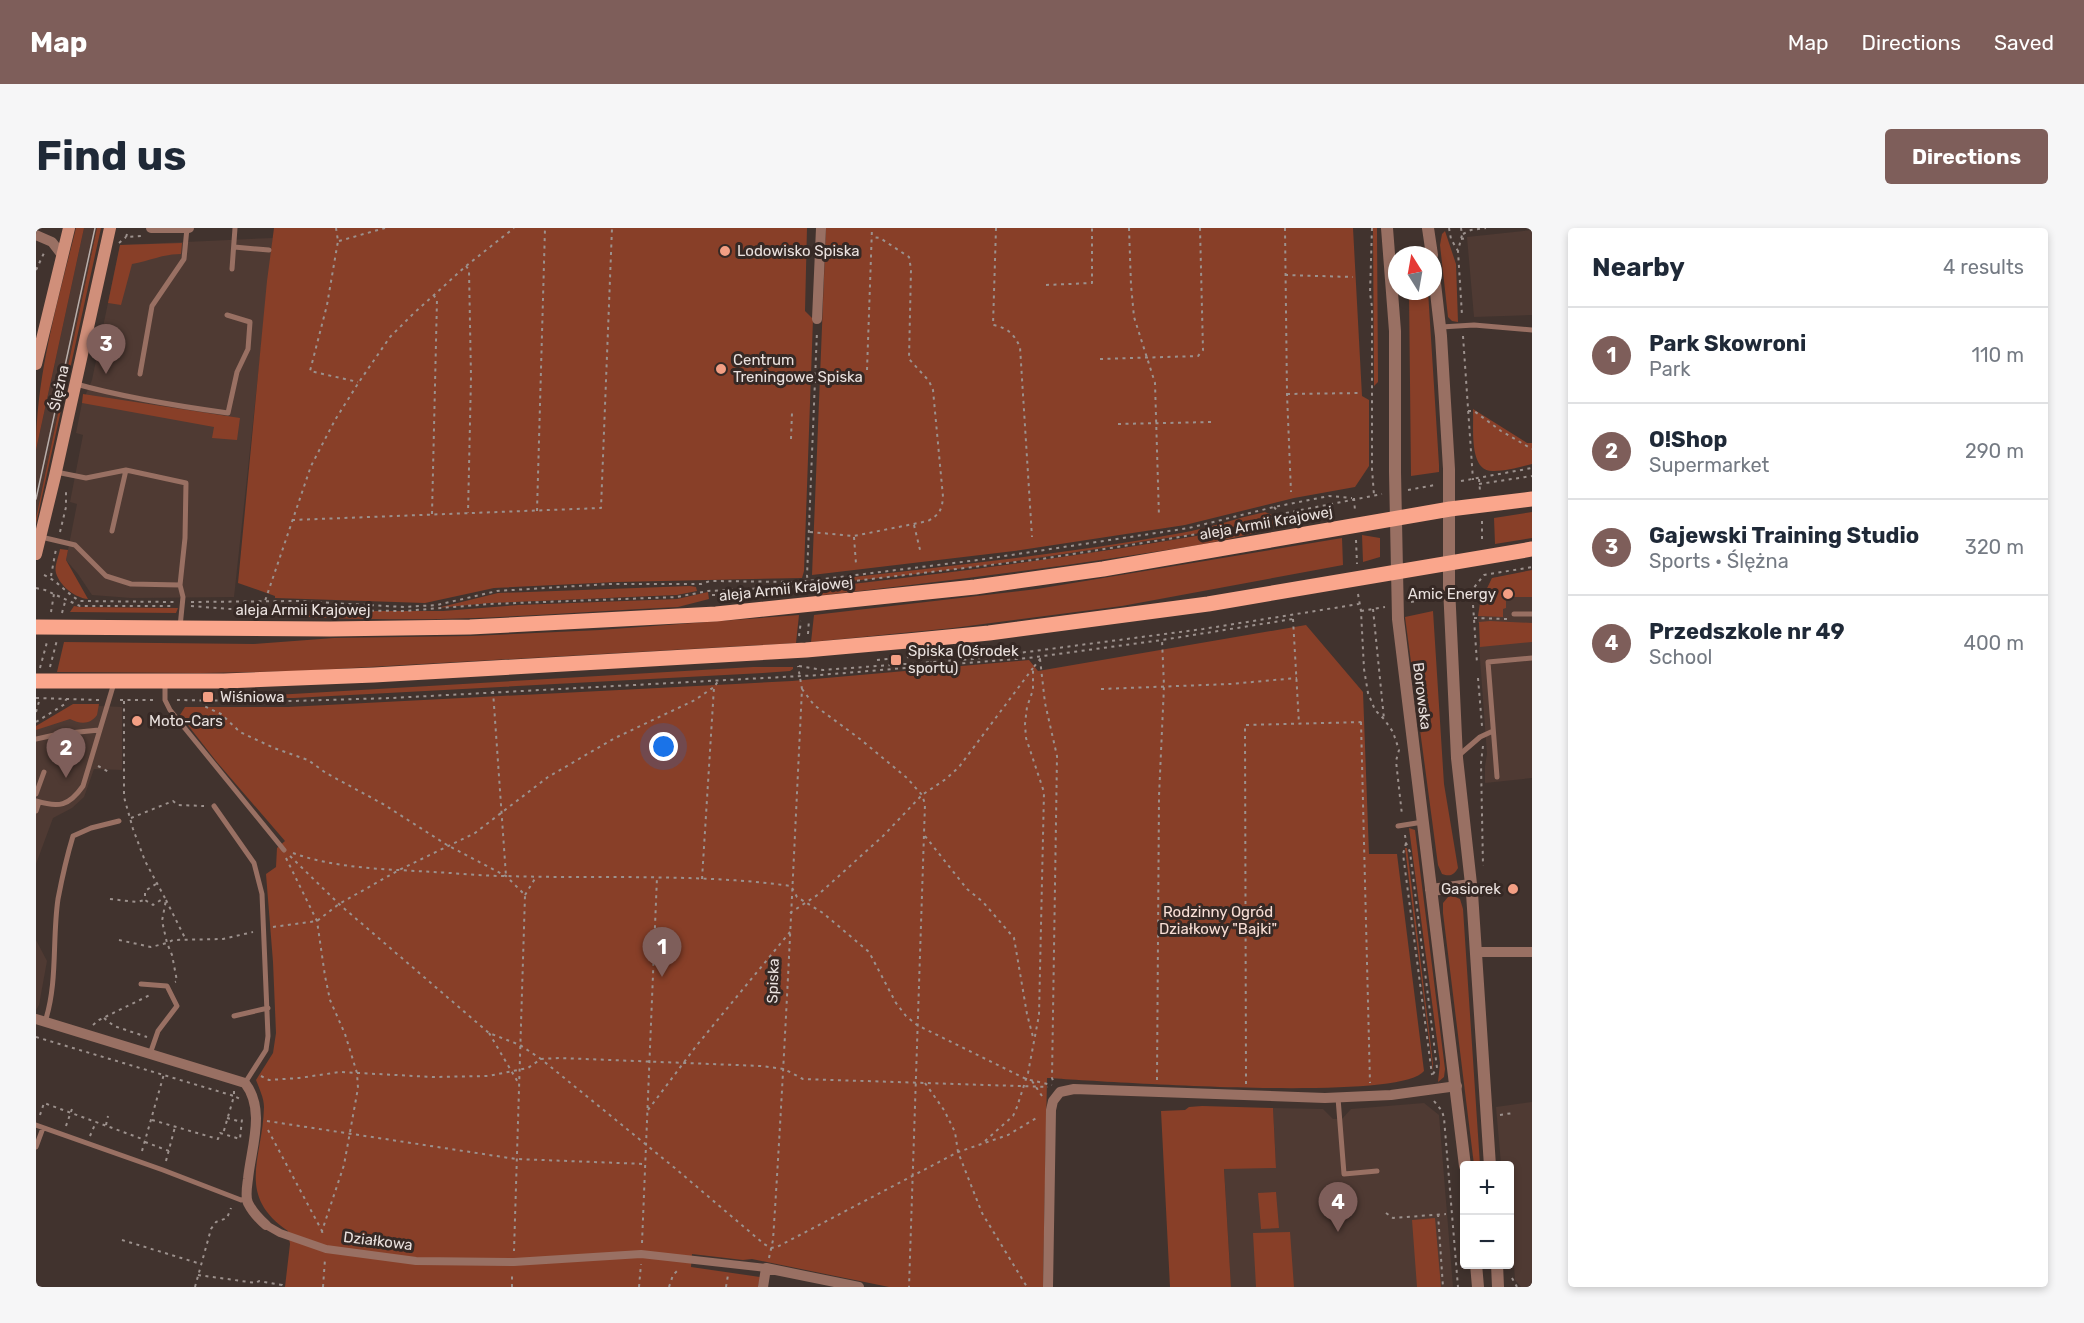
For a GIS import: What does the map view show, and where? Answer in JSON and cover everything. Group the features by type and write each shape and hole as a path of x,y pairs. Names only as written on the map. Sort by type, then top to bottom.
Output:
{"main road":[{"name":"Ślężna","path":"36,364 69,228"},
{"name":"Ślężna","path":"36,554 110,228"},
{"name":"aleja Armii Krajowej","path":"36,627 470,627 716,614 799,607 975,587 1103,569 1450,509 1532,498"},
{"path":"41,675 114,681 224,681 374,675 806,650 1000,632 1197,606 1532,549"}],"street":[{"path":"151,228 188,228"},
{"path":"817,319 821,228"},
{"name":"Borowska","path":"1387,228 1395,325 1398,619 1464,1161"},
{"path":"1428,228 1431,246"},
{"path":"36,235 51,242 62,255"},
{"name":"Borowska","path":"1437,300 1441,327 1450,509 1449,562 1457,758 1471,885 1490,1161"},
{"path":"1431,890 1471,885"},
{"path":"1475,952 1532,952"},
{"path":"40,1020 152,1049 245,1083 257,1106 247,1199"},
{"path":"1048,1287 1051,1110 1053,1101 1060,1092 1074,1089 1338,1098 1391,1095 1457,1086"},
{"name":"Działkowa","path":"247,1199 254,1212 266,1225 280,1233 326,1249 416,1261 514,1262 641,1254 766,1268 859,1287"},
{"path":"763,1287 766,1268"},
{"path":"1476,1269 1478,1287"},
{"path":"1497,1269 1498,1287"}],"lane":[{"path":"140,374 152,306 184,259 188,228"},
{"path":"232,269 235,228"},
{"path":"234,247 269,250"},
{"path":"75,383 161,403 228,413 237,372 248,349 250,322 227,315"},
{"path":"1441,327 1532,330"},
{"path":"56,472 87,478 126,470 186,483 180,628"},
{"path":"112,531 126,470"},
{"path":"41,537 75,545 106,576 131,584 180,585"},
{"path":"1514,614 1532,614"},
{"path":"1497,777 1488,662 1532,658"},
{"path":"36,811 37,802 60,805 73,800 83,786 114,681"},
{"path":"165,681 165,700 170,710 284,850"},
{"path":"36,739 99,730"},
{"path":"1457,758 1480,737 1493,731"},
{"path":"52,753 59,734"},
{"path":"36,794 44,772"},
{"path":"214,806 254,862 262,894 268,1036 266,1050 245,1083"},
{"path":"40,1020 49,1009 55,969 58,900 73,836 91,828 119,821"},
{"path":"1398,826 1423,822"},
{"path":"141,984 168,986 177,1006 158,1031 152,1049"},
{"path":"234,1016 268,1008"},
{"path":"1338,1098 1344,1174 1377,1171"},
{"path":"36,1125 241,1200 247,1199"},
{"path":"36,1147 43,1128"}],"path":[{"path":"336,228 338,242 327,305 310,371 358,382"},
{"path":"338,242 385,228"},
{"path":"263,628 266,601 311,466 358,382 390,337 466,266 514,228"},
{"path":"537,512 545,228"},
{"path":"292,520 601,508 612,228"},
{"path":"867,370 872,228"},
{"path":"996,228 993,325 1014,334 1020,347 1032,537"},
{"path":"1046,285 1092,283 1092,228"},
{"path":"1130,228 1134,317 1155,383 1159,517"},
{"path":"1100,359 1198,356 1203,350 1200,228"},
{"path":"1285,228 1291,492"},
{"path":"187,602 266,601 404,607 437,605 497,591 620,584 701,584 710,581 756,586 1130,538 1189,528 1329,496 1354,498 1376,495 1372,469 1372,307 1370,293 1372,228"},
{"path":"1449,228 1451,239 1458,251"},
{"path":"1461,228 1462,235 1458,251 1473,480"},
{"path":"1462,235 1471,230 1486,228"},
{"path":"810,532 854,536 928,521 937,516 942,508 935,405 929,381 909,359 911,268 909,257 880,238 871,237"},
{"path":"1461,239 1467,238"},
{"path":"466,266 469,270 471,307 468,513"},
{"path":"1285,275 1353,277"},
{"path":"432,515 437,310 437,299 434,296"},
{"path":"804,585 808,581 817,319"},
{"path":"1287,394 1362,393"},
{"path":"1467,411 1474,411 1501,431 1532,449"},
{"path":"791,439 792,413"},
{"path":"1118,424 1213,422"},
{"path":"1464,481 1532,468"},
{"path":"1479,484 1532,476"},
{"path":"1479,479 1480,494"},
{"path":"1413,489 1440,485"},
{"path":"1354,498 1355,512"},
{"path":"187,606 423,610 490,604 677,597 708,591 820,585 1052,557 1251,525 1280,514 1341,503 1354,498"},
{"path":"1274,507 1280,514"},
{"path":"1481,518 1483,545"},
{"path":"914,524 921,554"},
{"path":"1356,533 1357,564"},
{"path":"854,536 856,564"},
{"path":"1461,592 1472,590 1484,575 1532,567"},
{"path":"36,588 80,606 178,604 80,601 68,594 51,577 44,574"},
{"path":"808,581 811,584"},
{"path":"712,595 756,594 756,586"},
{"path":"1472,590 1474,618 1512,619 1514,614"},
{"path":"51,608 54,594"},
{"path":"62,614 68,594"},
{"path":"1358,594 1368,693 1375,710 1393,732 1399,750 1396,761 1403,820"},
{"path":"1405,604 1434,598"},
{"path":"801,675 797,667 823,670 1040,658 1162,640 1359,604"},
{"path":"1373,609 1384,719"},
{"path":"1361,611 1378,609"},
{"path":"807,636 810,613"},
{"path":"799,643 802,614"},
{"path":"119,700 244,698 259,702 392,698 820,675 1120,641 1293,617"},
{"path":"1293,617 1299,724"},
{"path":"41,675 47,640"},
{"path":"41,675 57,640"},
{"path":"1157,1083 1159,796 1164,686 1162,640"},
{"path":"876,660 930,655 931,663"},
{"path":"790,913 819,894 883,836 922,795 959,767 1040,658"},
{"path":"1040,658 1045,703 1057,756 1052,1078"},
{"path":"806,664 821,664"},
{"path":"984,1142 1013,1116 1026,1079 1039,1015 1044,792 1026,738 1025,724 1027,707 1033,690 1033,668"},
{"path":"801,675 805,669"},
{"name":"Spiska","path":"766,1268 771,1248 784,1069 801,675"},
{"path":"1101,689 1297,678"},
{"path":"119,940 150,947 174,940 223,939 263,928 317,921 339,904 399,870 475,832 548,777 615,738 695,700 714,687 719,680"},
{"path":"702,879 714,687"},
{"path":"802,690 814,705 907,778 922,795 926,804 917,1025 917,1083 911,1177 909,1287"},
{"path":"493,691 506,876"},
{"path":"36,712 38,698 97,700"},
{"path":"36,722 65,704 66,699"},
{"path":"124,700 124,797 145,861 187,941"},
{"path":"203,700 204,706 221,714 240,732 274,748 308,760 447,845 506,876 525,895"},
{"path":"1360,722 1370,1086"},
{"path":"1246,1086 1245,725 1365,722"},
{"path":"1483,744 1481,763 1484,872"},
{"path":"130,819 173,801 178,805 214,806"},
{"path":"1404,829 1410,852 1437,1068 1432,1077 1429,1069 1403,854 1406,843"},
{"path":"925,836 934,850 947,861 968,889 1014,938 1027,1014 1034,1040"},
{"path":"253,1072 269,1080 357,1073 433,1077 488,1076 528,1068 541,1059 560,1058 784,1069 803,1079 1055,1086 1026,1079 917,1025 896,1003 869,952 823,913 797,897 791,886 752,880 536,877 399,870 333,863 306,858 284,850"},
{"path":"284,850 339,904 489,1032 520,1045 541,1059 771,1248 777,1247 958,1152 1008,1135 1051,1110"},
{"path":"284,850 287,862 317,921 330,1000 357,1073 358,1088 344,1165 322,1231"},
{"path":"512,1287 521,1070 525,895 536,877"},
{"path":"639,1287 657,877"},
{"path":"145,900 146,891 156,884"},
{"path":"110,898 145,900 153,905 165,899"},
{"path":"165,899 162,921 167,943"},
{"path":"647,1112 682,1064 790,932"},
{"path":"104,1018 114,1026 144,1035 152,1049"},
{"path":"489,1032 520,1086"},
{"path":"36,1037 234,1096 242,1100 242,1104"},
{"path":"140,1155 164,1074"},
{"path":"926,1083 955,1132 958,1152 982,1213 1027,1287"},
{"path":"223,1135 234,1096"},
{"path":"1432,1096 1444,1118 1458,1287"},
{"path":"36,1117 39,1118 44,1103 169,1151"},
{"path":"71,1113 73,1106"},
{"path":"1494,1115 1513,1113"},
{"path":"152,1120 218,1139 220,1133 240,1139 243,1115"},
{"path":"105,1125 108,1116"},
{"path":"227,1118 242,1122"},
{"path":"323,1287 326,1249 322,1231 262,1119 350,1135 516,1159 646,1164"},
{"path":"82,1134 90,1137 96,1122"},
{"path":"163,1170 176,1126"},
{"path":"195,1287 211,1229 216,1222 226,1218 231,1208"},
{"path":"1386,1213 1393,1218 1446,1214"},
{"path":"1438,1214 1443,1287"},
{"path":"122,1240 201,1264"},
{"path":"726,1287 728,1272"},
{"path":"198,1275 287,1287"},
{"path":"1512,1282 1517,1287"}],"shaded area":[{"path":"84,228 97,228 36,518 36,450"},
{"path":"1532,230 1532,315 1474,317 1467,237"},
{"path":"273,238 234,597 131,598 92,595 66,560 77,504 70,502 83,435 76,433 82,403 92,380 120,245"},
{"name":"Amic Energy","path":"1532,571 1532,623 1478,623 1480,603 1492,578"},
{"path":"1532,639 1532,778 1485,783 1487,754 1479,645"},
{"path":"75,705 122,707 122,770 94,769 84,797 72,808 53,818 36,864 36,728"},
{"path":"36,940 47,961 39,1005 36,1010"},
{"path":"1532,1102 1532,1287 1521,1287 1515,1280 1514,1161 1501,1161 1496,1107"},
{"path":"1424,1103 1439,1115 1453,1287 1231,1287 1224,1168 1276,1168 1273,1108 1323,1109 1333,1119 1342,1119 1351,1109"}],"green space":[{"path":"76,228 84,228 36,450 44,366"},
{"path":"97,228 101,228 36,524 36,518"},
{"path":"274,228 807,228 805,311 813,319 802,578 617,582 494,588 425,603 275,598 275,596 238,583"},
{"path":"826,228 1353,228 1362,396 1369,400 1369,466 1355,487 1294,498 1185,525 1014,551 812,575"},
{"path":"1373,228 1377,228 1378,382 1374,386"},
{"path":"1445,231 1456,264 1458,322 1448,317 1442,246 1440,245 1442,234"},
{"path":"182,243 181,254 162,256 132,264 121,305 108,303 120,245"},
{"path":"1409,300 1429,300 1439,472 1411,476"},
{"path":"83,394 240,418 237,440 212,438 214,427 82,403"},
{"path":"1473,409 1527,443 1532,443 1532,464 1494,471 1486,470 1480,465 1474,448"},
{"path":"1265,512 1272,515 1256,521 1204,532 977,566 818,584 819,581 1000,560 1136,541 1192,531"},
{"path":"1532,512 1532,538 1495,544 1494,518"},
{"path":"1275,518 1283,524 1263,531 1199,545 1002,574 815,596 817,588 1091,553 1254,526"},
{"path":"1362,535 1380,538 1380,557 1363,562"},
{"path":"1342,538 1343,565 1122,606 953,628 811,642 814,615 1037,589"},
{"path":"60,549 68,550 66,560 88,599 73,594 58,578 56,567"},
{"name":"Amic Energy","path":"1532,570 1532,597 1506,597 1503,617 1478,616 1480,603 1492,578"},
{"path":"696,587 697,591 677,595 490,603 437,608 498,593"},
{"path":"708,592 709,599 678,607 489,617 350,619 274,615 271,611 443,611 519,605 677,599"},
{"path":"74,606 178,608 176,613 70,612"},
{"path":"1433,611 1444,784 1458,868 1450,875 1442,874 1438,865 1405,617"},
{"path":"799,615 796,643 299,671 57,672 64,642 254,644 334,638 471,636 600,630"},
{"path":"1479,622 1532,623 1532,642 1480,647"},
{"name":"Rodzinny Ogród Działkowy \"Bajki\"","path":"1306,625 1363,692 1369,854 1397,854 1424,1071 1403,1081 1362,1086 1308,1088 1183,1086 1047,1078 1043,1287 889,1287 752,1259 692,1254 691,1267 760,1277 758,1287 285,1287 290,1244 288,1231 272,1217 262,1204 257,1189 257,1159 264,1107 256,1080 273,1053 276,1033 266,874 276,867 277,848 285,841 180,715 185,707 288,707 792,681 1029,660 1038,671"},
{"path":"753,667 793,667 793,669 763,673 258,698 258,696"},
{"path":"73,704 99,704 97,715 88,722 81,723 70,719 36,730 36,726"},
{"path":"1409,828 1415,830 1445,1069 1444,1077 1438,1082 1440,1063"},
{"path":"1405,848 1407,848 1433,1071"},
{"path":"1453,896 1460,899 1463,909 1480,1161 1474,1161 1443,913 1443,903 1448,897"},
{"path":"1189,1107 1273,1108 1276,1168 1224,1169 1231,1287 1170,1287 1161,1111 1185,1110"},
{"path":"1276,1192 1279,1228 1261,1229 1258,1193"},
{"path":"1435,1218 1441,1287 1417,1287 1412,1220"},
{"path":"1290,1232 1294,1287 1256,1287 1253,1233"}],"tram line":[{"path":"36,499 95,228"}],"place":[{"name":"Lodowisko Spiska","path":"725,251"},
{"name":"Centrum Treningowe Spiska","path":"721,369"},
{"name":"Gajewski Training Studio","path":"106,374"},
{"name":"Amic Energy","path":"1508,594"},
{"name":"Spiska (Ośrodek sportu)","path":"896,660"},
{"name":"Wiśniowa","path":"208,697"},
{"name":"Moto-Cars","path":"137,721"},
{"name":"O!Shop","path":"66,778"},
{"name":"Gasiorek","path":"1513,889"},
{"name":"Park Skowroni","path":"662,977"},
{"name":"Przedszkole nr 49","path":"1338,1232"}]}
